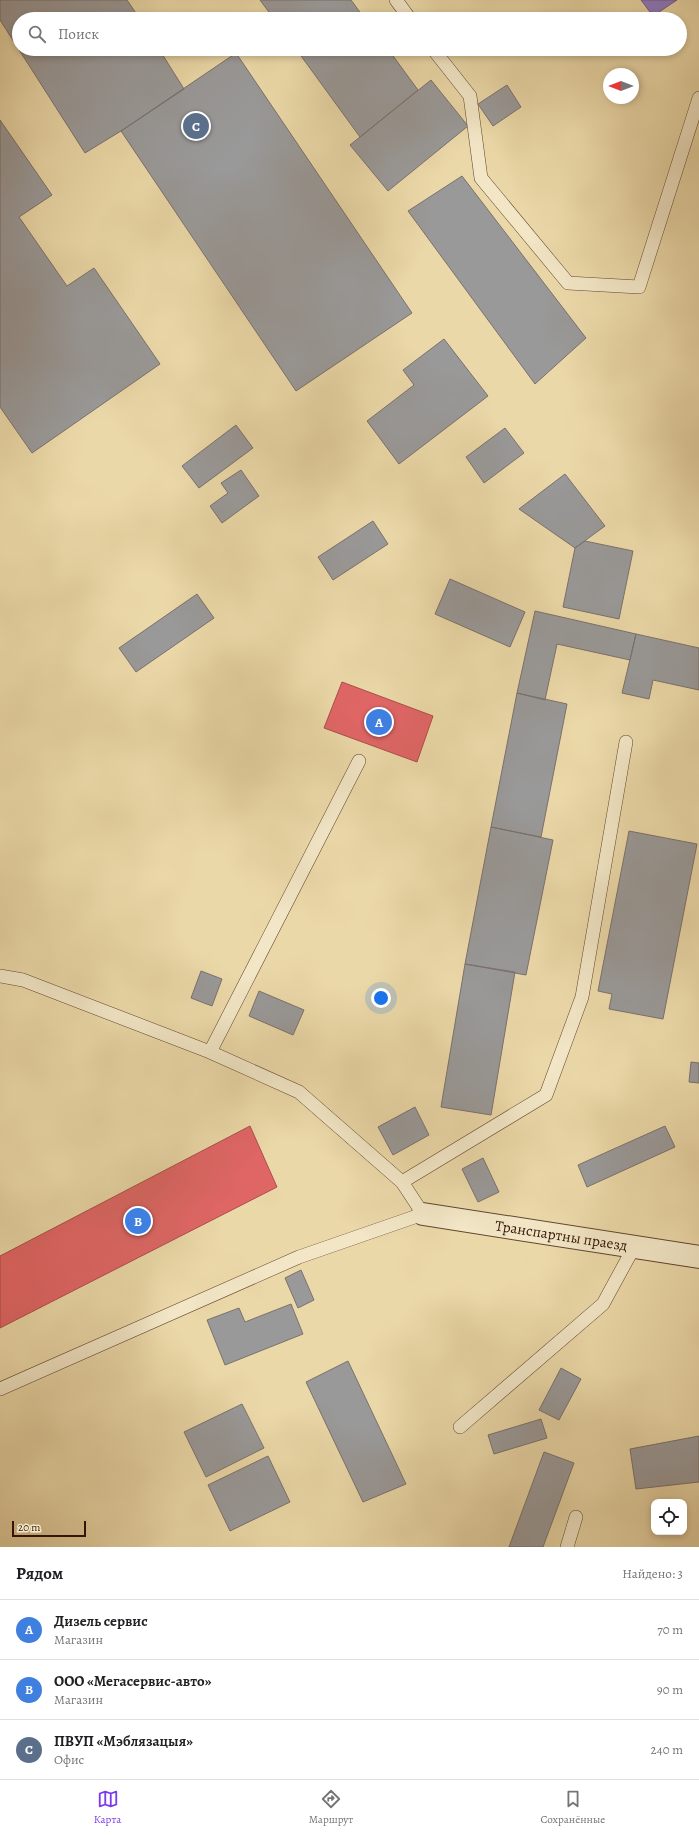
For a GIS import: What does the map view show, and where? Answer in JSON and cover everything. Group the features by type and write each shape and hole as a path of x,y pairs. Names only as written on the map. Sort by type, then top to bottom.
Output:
{"street":[{"name":"Транспартны праезд","path":"423,1214 699,1257"}],"lane":[{"path":"396,0 405,12"},
{"path":"439,56 470,96 481,178 568,283 639,287 699,98"},
{"path":"402,1182 546,1095 582,997 626,742"},
{"path":"210,1052 359,761"},
{"path":"0,976 23,980 210,1052 299,1092 402,1182 423,1214 299,1257 0,1390"},
{"path":"460,1427 603,1304 634,1247"},
{"path":"568,1547 576,1517"}],"building: Торговля":[{"path":"342,682 433,716 417,762 324,728"},
{"path":"250,1126 277,1187 0,1328 0,1256"}],"building: Офисы":[{"path":"641,0 677,0 659,12 650,12"}],"building: Промзона":[{"path":"0,0 127,0 135,12 12,12 12,39 0,20"},
{"path":"260,0 351,0 360,12 269,12"},
{"path":"23,56 163,56 184,89 85,153"},
{"path":"232,56 238,56 412,313 296,391 121,131"},
{"path":"301,56 393,56 418,90 360,137"},
{"path":"431,80 468,126 388,191 350,145"},
{"path":"507,85 521,107 493,126 478,104"},
{"path":"0,120 52,195 19,217 67,286 94,268 160,364 32,453 0,407"},
{"path":"462,176 586,338 535,384 408,211"},
{"path":"444,339 488,396 399,464 367,421 414,385 403,370"},
{"path":"236,425 253,448 199,488 182,466"},
{"path":"505,428 524,453 484,483 466,457"},
{"path":"241,470 259,496 222,523 210,506 228,493 221,483"},
{"path":"565,474 605,526 575,548 519,509"},
{"path":"373,521 388,544 333,580 318,557"},
{"path":"585,541 633,551 619,619 563,607 575,548"},
{"path":"450,579 525,612 510,647 435,614"},
{"path":"197,594 214,618 136,672 119,648"},
{"path":"535,611 636,634 630,660 557,644 545,700 517,693"},
{"path":"636,634 699,648 699,690 653,680 649,699 622,693"},
{"path":"517,693 567,704 541,837 491,827"},
{"path":"491,827 553,840 526,975 465,964"},
{"path":"629,831 697,844 663,1019 609,1009 612,994 598,991"},
{"path":"465,964 515,972 491,1115 441,1107"},
{"path":"201,971 222,979 212,1006 191,998"},
{"path":"259,991 304,1010 293,1035 249,1016"},
{"path":"691,1062 699,1063 699,1083 689,1082"},
{"path":"415,1107 429,1135 393,1155 378,1127"},
{"path":"665,1126 675,1147 587,1187 578,1165"},
{"path":"483,1158 499,1192 478,1202 462,1169"},
{"path":"301,1270 314,1300 298,1308 285,1278"},
{"path":"291,1304 303,1334 225,1365 207,1320 239,1308 245,1322"},
{"path":"348,1361 406,1484 363,1502 306,1382"},
{"path":"561,1368 581,1379 559,1420 539,1410"},
{"path":"242,1404 264,1448 206,1477 184,1432"},
{"path":"541,1419 547,1438 494,1454 488,1435"},
{"path":"699,1436 699,1482 636,1489 630,1449"},
{"path":"544,1452 574,1463 543,1547 509,1547"},
{"path":"268,1456 290,1502 230,1531 208,1485"}],"place":[{"name":"ПВУП «Мэблязацыя»","path":"196,126"},
{"name":"Дизель сервис","path":"379,722"},
{"name":"ООО «Мегасервис-авто»","path":"138,1221"}]}
